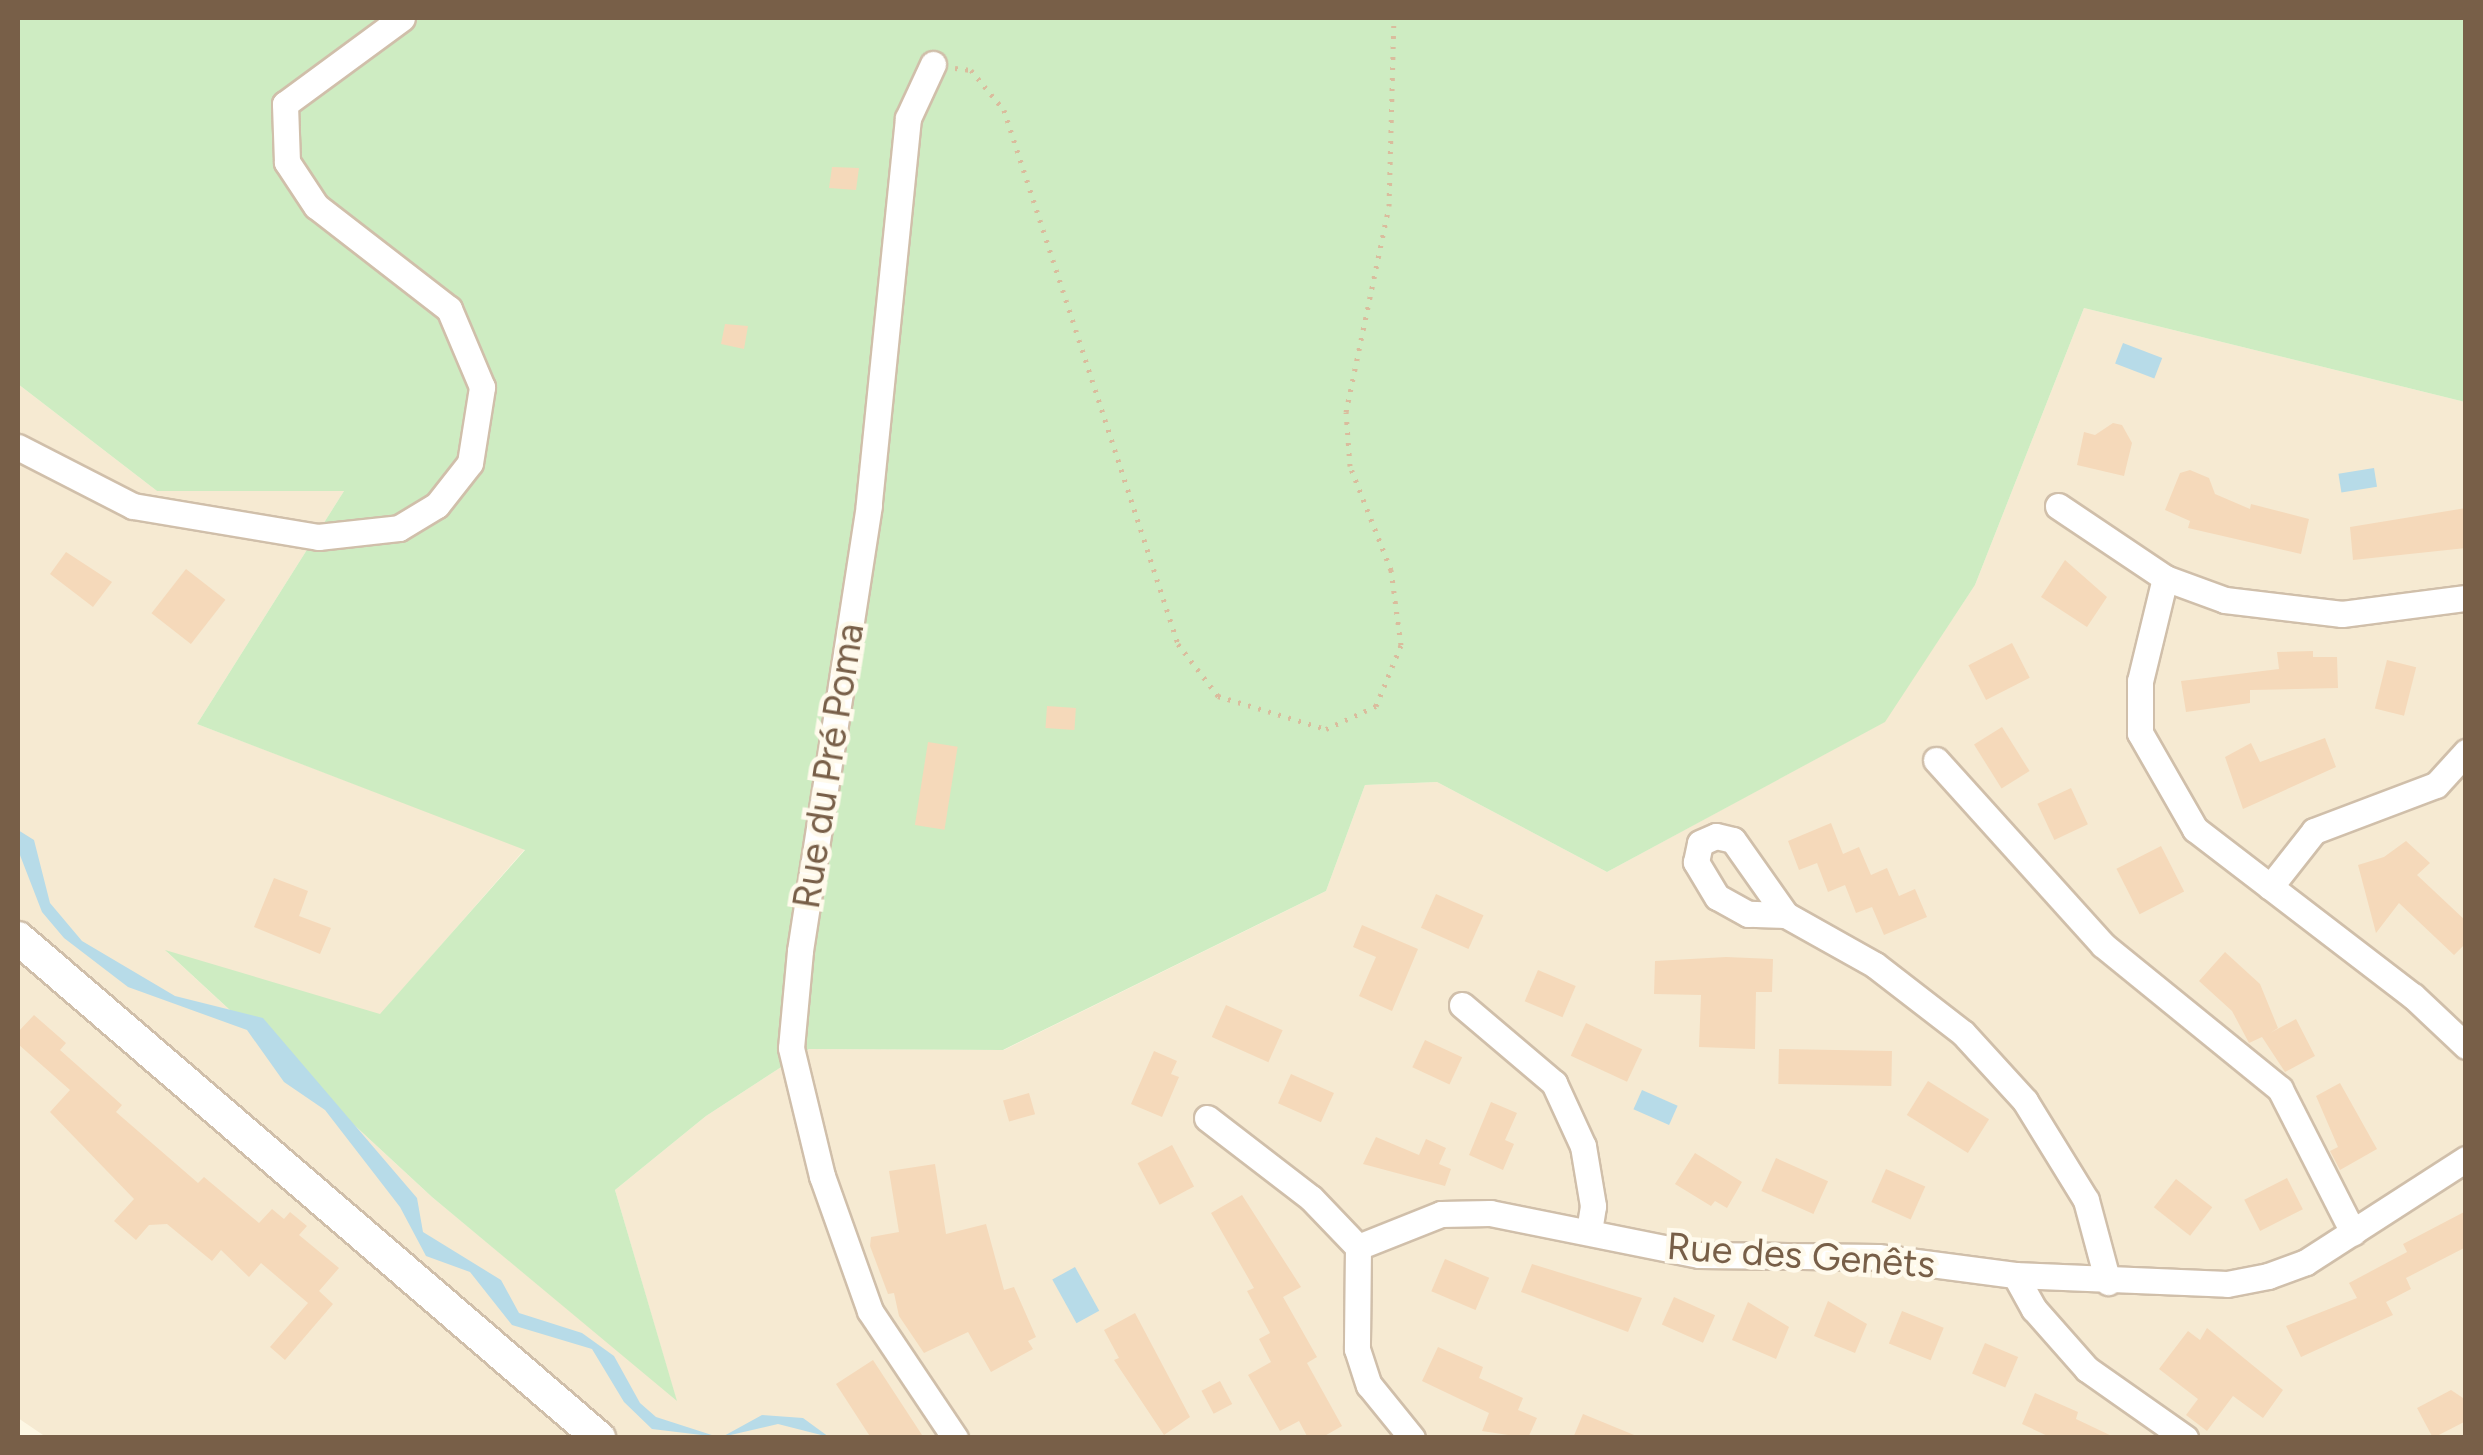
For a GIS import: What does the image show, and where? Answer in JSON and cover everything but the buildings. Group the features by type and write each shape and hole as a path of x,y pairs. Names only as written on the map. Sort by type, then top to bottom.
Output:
{"street":[{"path":"18,447 133,506 318,536 399,528 437,505 470,463 482,387 449,309 316,206 287,162 285,104 402,18"},
{"name":"Rue du Pré Poma","path":"932,64 908,118 869,505 800,950 792,1048 822,1176 870,1310 955,1438"},
{"path":"2058,506 2165,578 2225,600 2342,614 2466,598"},
{"path":"2165,578 2140,681 2140,733 2195,829 2466,1046"},
{"path":"2270,887 2314,831 2436,785 2466,752"},
{"path":"1936,760 2103,945 2280,1090 2353,1232"},
{"path":"1786,916 1875,965 1963,1033 2025,1101 2086,1200 2108,1282"},
{"path":"18,938 599,1438"},
{"path":"1462,1005 1554,1083 1583,1146 1593,1206 1589,1232"},
{"path":"1207,1118 1311,1198 1358,1247 1357,1349 1368,1385 1412,1438"},
{"name":"Rue des Genêts","path":"1358,1247 1440,1214 1490,1212 1734,1259 1878,1258 2108,1282 2227,1284 2268,1276 2306,1262 2466,1159"},
{"path":"2015,1275 2034,1310 2087,1368 2185,1438"}],"path":[{"path":"932,64 971,70 1004,110 1178,644 1218,696 1326,729 1376,706 1401,645 1391,570 1350,466 1346,412 1389,206 1394,18"}],"shaded area":[{"path":"2084,308 2465,402 2465,1437 46,1437 18,1418 18,384 157,491 344,491 197,724 525,849 380,1015 167,952 432,1197 676,1399 615,1190 706,1116 809,1049 1004,1050 1326,891 1365,785 1437,782 1607,872 1884,722 1975,585"}],"green space":[{"path":"18,18 2465,18 2465,402 2084,308 1975,585 1885,722 1607,872 1437,782 1365,785 1326,891 1003,1050 809,1049 706,1116 615,1190 677,1401 432,1197 165,950 380,1014 525,850 197,724 344,491 157,491 18,384"}],"water":[{"path":"2123,343 2162,358 2154,379 2115,364"},
{"path":"2374,468 2377,487 2341,492 2338,474"},
{"path":"18,830 34,840 50,903 82,941 175,996 263,1018 417,1198 423,1232 501,1280 519,1313 582,1333 614,1356 640,1403 656,1417 718,1437 652,1429 624,1402 592,1349 512,1325 470,1272 426,1256 400,1207 325,1110 284,1082 247,1030 128,987 64,938 42,912 18,850"},
{"path":"1642,1090 1678,1106 1669,1125 1633,1109"},
{"path":"1075,1267 1099,1311 1077,1323 1052,1280"},
{"path":"762,1415 803,1418 829,1437 778,1424 722,1437"}]}
